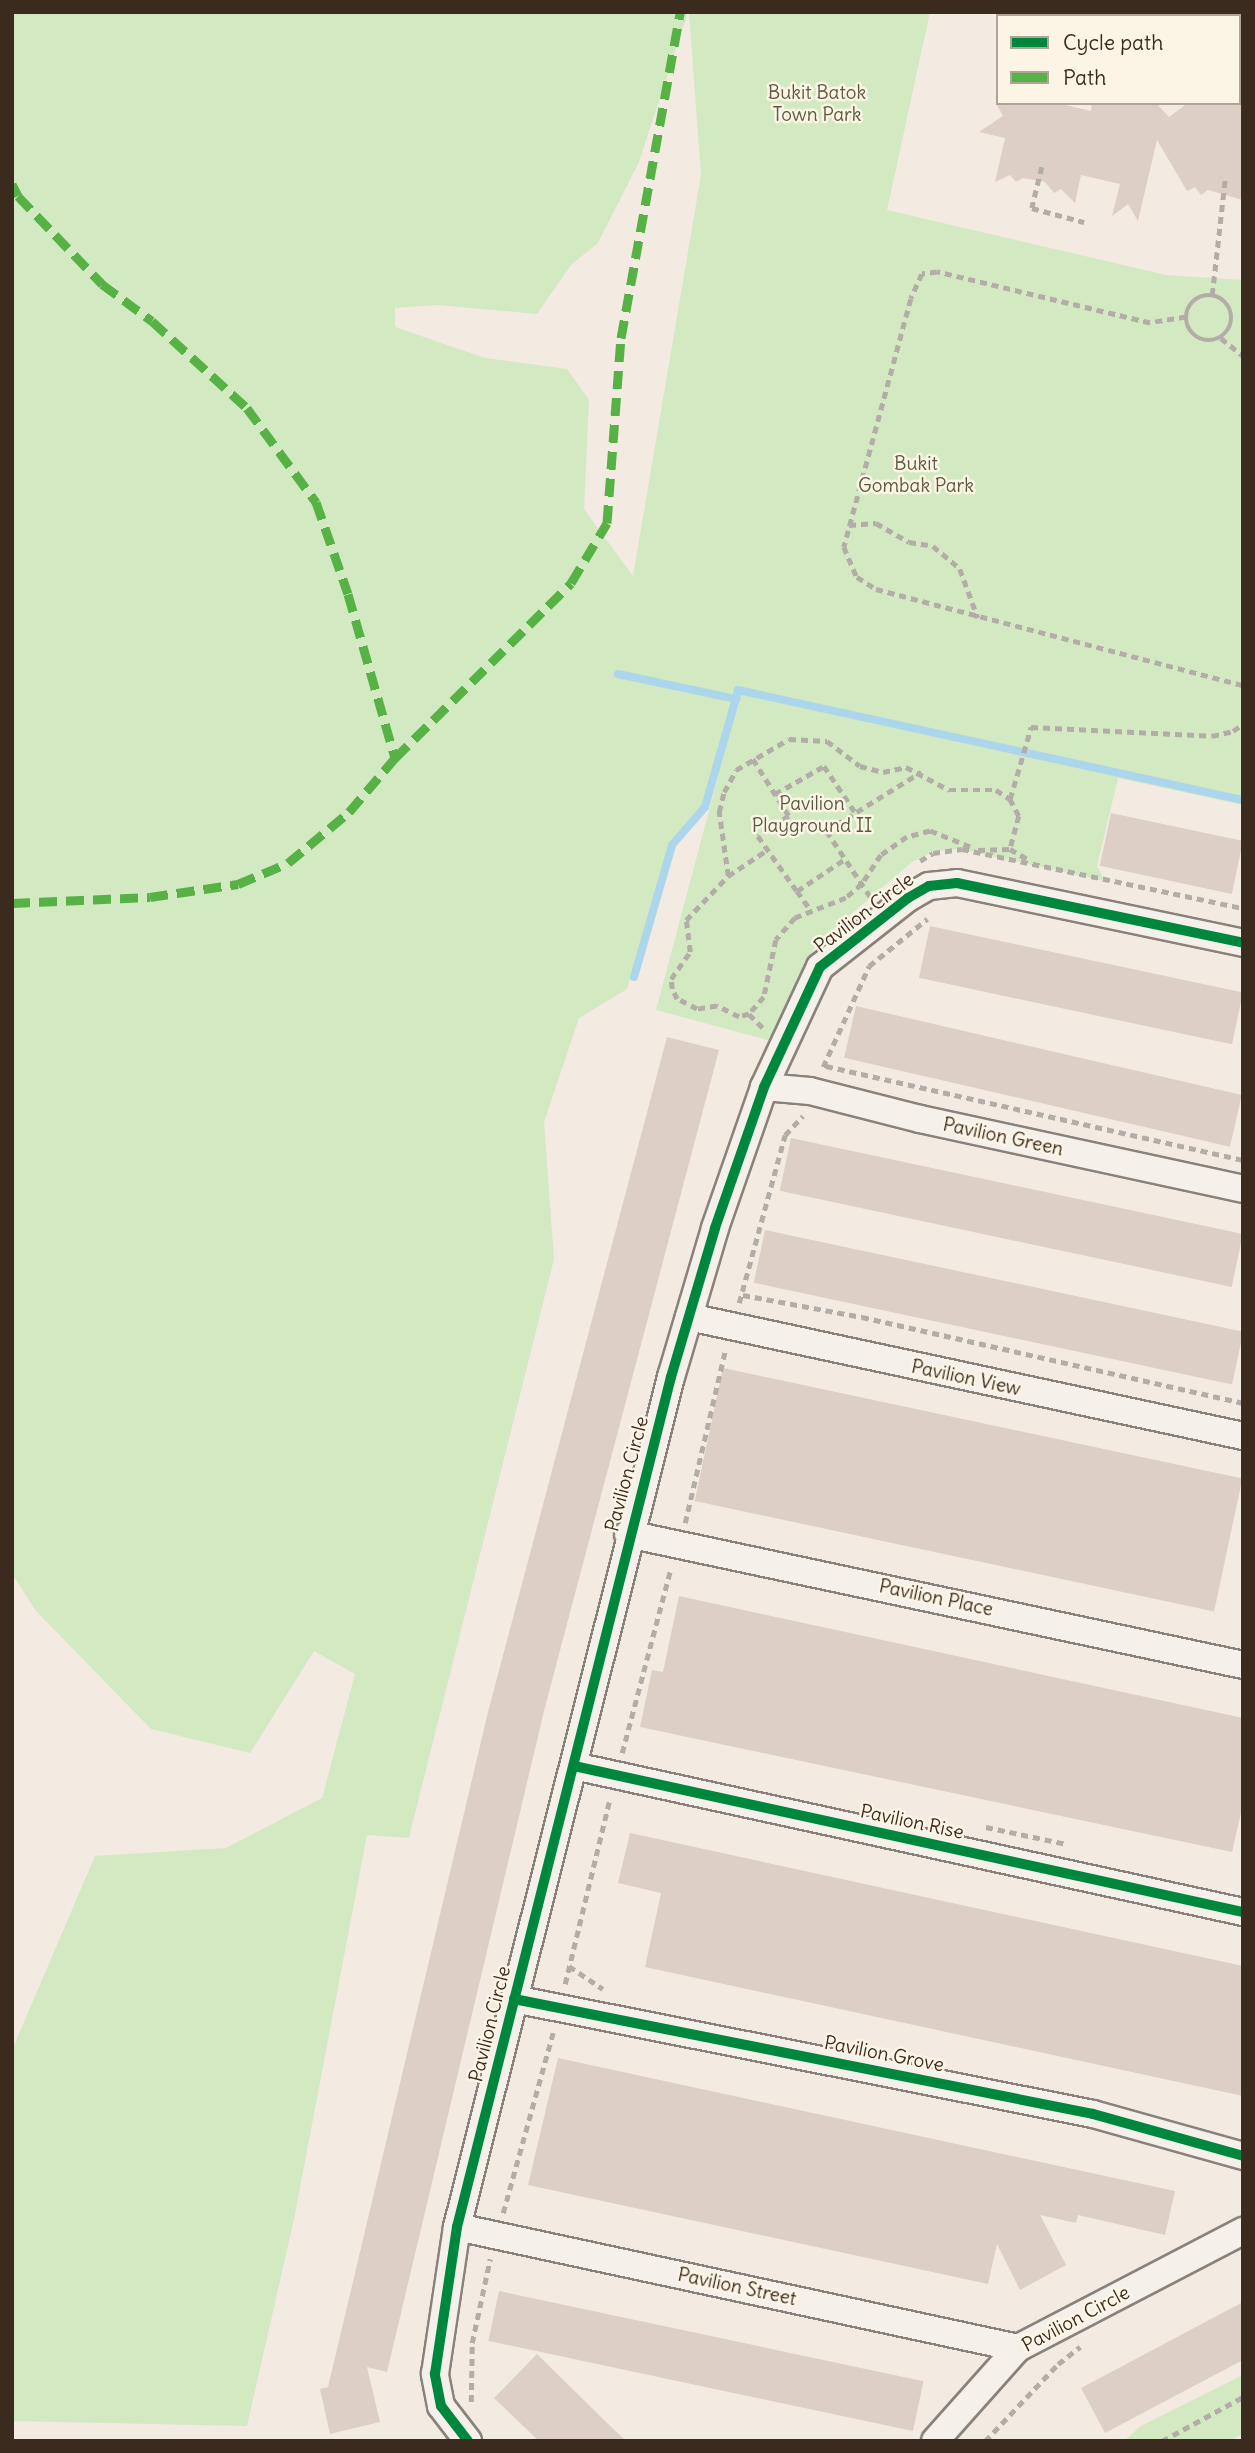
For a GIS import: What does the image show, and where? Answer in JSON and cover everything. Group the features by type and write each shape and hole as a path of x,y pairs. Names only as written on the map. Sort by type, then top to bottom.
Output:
{"street":[{"name":"Pavilion Circle","path":"468,2441 440,2406 435,2374 457,2227 575,1766 628,1534 689,1317 764,1087 820,967 929,886 957,883 1243,943"},
{"name":"Pavilion Green","path":"764,1087 810,1091 920,1119 1243,1189"},
{"name":"Pavilion View","path":"689,1317 1243,1436"},
{"name":"Pavilion Place","path":"628,1534 1243,1665"},
{"name":"Pavilion Rise","path":"575,1766 1243,1912"},
{"name":"Pavilion Grove","path":"514,1999 1093,2114 1243,2156"},
{"name":"Pavilion Street","path":"457,2227 1018,2348"},
{"name":"Pavilion Circle","path":"935,2441 1018,2348 1243,2231"}],"path":[{"path":"1042,167 1032,208 1084,222"},
{"path":"1212,295 1225,179"},
{"path":"1186,317 1150,323 937,272 922,274 911,299 844,547 857,577 876,589 978,618 1243,685"},
{"path":"1212,295 1194,301 1186,317 1188,327 1202,340 1221,338 1243,356"},
{"path":"1212,295 1228,305 1232,314 1232,323 1221,338"},
{"path":"849,525 876,523 909,542 924,541 939,551 960,569 978,618"},
{"path":"1010,799 1023,746 1031,727 1212,736 1233,732 1243,724"},
{"path":"728,876 719,812 736,770 789,739 811,738 827,741 860,766 883,772 906,767 921,772 949,790 996,790 1010,799 1019,816 1010,849"},
{"path":"753,759 789,816 758,836 810,909"},
{"path":"775,794 824,766 855,812"},
{"path":"873,900 826,831 921,772"},
{"path":"767,850 728,876 686,920 690,952 671,979 677,999 686,1005 697,1009 718,1006 739,1017 755,1011 764,997 776,940 795,918 810,909 836,905 862,884 881,855 907,836 930,831 979,850 1010,849 1032,862"},
{"path":"909,870 933,853 948,849 1032,862 1243,908"},
{"path":"797,891 845,859"},
{"path":"864,908 882,893"},
{"path":"826,1066 1243,1160"},
{"path":"743,1295 862,1317 1243,1403"},
{"path":"985,2441 1058,2364 1093,2340"},
{"path":"1162,2441 1243,2397"}],"green space":[{"path":"12,12 688,12 639,162 598,243 571,265 537,314 438,305 395,308 395,327 485,358 567,369 589,400 584,509 633,576 701,175 689,12 930,12 887,210 1166,275 1243,280 1243,805 1118,778 1097,866 1105,881 959,849 935,851 912,862 816,944 771,1041 656,1010 736,709 703,805 670,844 627,989 579,1018 544,1122 554,1259 409,1838 367,1835 294,2219 247,2426 12,2421 12,2050 95,1856 226,1848 322,1798 355,1674 314,1651 250,1753 151,1729 36,1611 12,1574"},
{"path":"1243,2375 1243,2434 1228,2441 1124,2441 1141,2426"}],"building":[{"path":"1243,103 1243,200 1208,190 1201,195 1195,187 1187,191 1157,140 1138,221 1128,204 1112,216 1120,184 1081,175 1075,203 1061,189 1054,193 1045,182 1023,178 1016,182 1010,175 995,182 1005,138 979,132 1003,116 997,105 1066,105 1091,111 1092,105 1158,105 1169,117 1185,105"},
{"path":"1111,813 1243,841 1232,894 1100,866"},
{"path":"930,926 1243,993 1232,1044 919,978"},
{"path":"856,1006 1242,1095 1230,1147 844,1058"},
{"path":"667,1037 719,1050 545,1707 387,2372 367,2367 380,2422 330,2434 320,2389 328,2387 488,1712"},
{"path":"791,1138 1243,1234 1232,1287 780,1191"},
{"path":"765,1230 1243,1332 1232,1384 754,1283"},
{"path":"723,1368 1242,1478 1214,1611 695,1501"},
{"path":"679,1596 1243,1718 1243,1804 1232,1852 640,1727 652,1670 663,1672"},
{"path":"630,1833 1243,1966 1243,2096 645,1967 661,1893 618,1883"},
{"path":"558,2058 1175,2191 1165,2235 1078,2215 1076,2223 1040,2215 1066,2265 1020,2290 997,2244 988,2284 528,2185"},
{"path":"499,2291 924,2381 913,2431 488,2341"},
{"path":"1243,2302 1243,2360 1105,2433 1081,2388"},
{"path":"537,2354 626,2441 539,2441 494,2398"}],"waterway":[{"path":"618,674 736,699"},
{"path":"737,694 738,690 1243,800"},
{"path":"634,977 672,845 705,807 737,695"}],"marked path":[{"path":"12,903 150,897 238,884 288,863 349,812 395,758 571,583 607,523 621,338 680,12"},
{"path":"12,184 18,196 102,284 152,321 247,408 316,502 348,594 395,758"}],"cycle path":[{"path":"468,2441 441,2406 435,2374 457,2227 671,1377 715,1228 764,1087 820,967 908,898 929,886 957,883 1243,943"},
{"path":"574,1766 1243,1912"},
{"path":"514,1999 1093,2114 1243,2156"}],"park label":[{"name":"Bukit Batok Town Park","path":"817,104"},
{"name":"Bukit Gombak Park","path":"916,475"},
{"name":"Pavilion Playground II","path":"812,815"}]}
